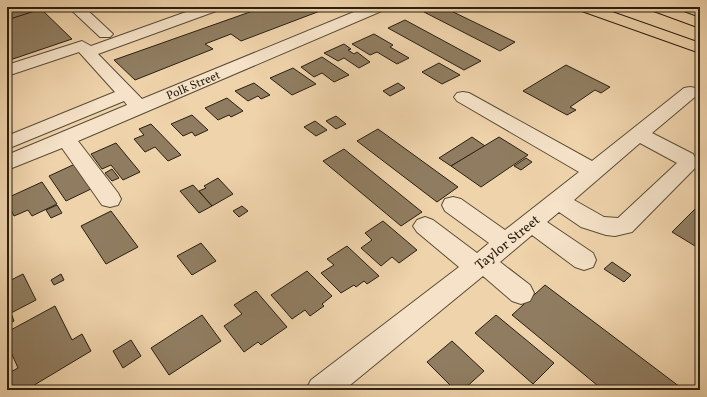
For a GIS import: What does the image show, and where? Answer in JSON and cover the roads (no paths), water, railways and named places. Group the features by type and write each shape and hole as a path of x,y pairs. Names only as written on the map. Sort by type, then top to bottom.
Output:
{"highway":[{"path":"584,7 700,48"},
{"path":"656,7 700,23"},
{"path":"687,7 700,12"}],"street":[{"path":"74,7 105,34"},
{"path":"85,49 105,34 182,7"},
{"path":"7,71 85,49 214,7"},
{"name":"Polk Street","path":"11,151 65,138 133,101 351,11 379,7"},
{"path":"11,151 133,101 85,49"},
{"name":"Taylor Street","path":"330,388 592,171 690,92"},
{"path":"463,97 592,171"},
{"path":"558,200 602,227 613,228 624,226 689,164 686,159 638,134"},
{"path":"65,138 110,199"},
{"path":"453,205 506,243"},
{"path":"531,222 584,260"},
{"path":"425,226 521,292"}]}
